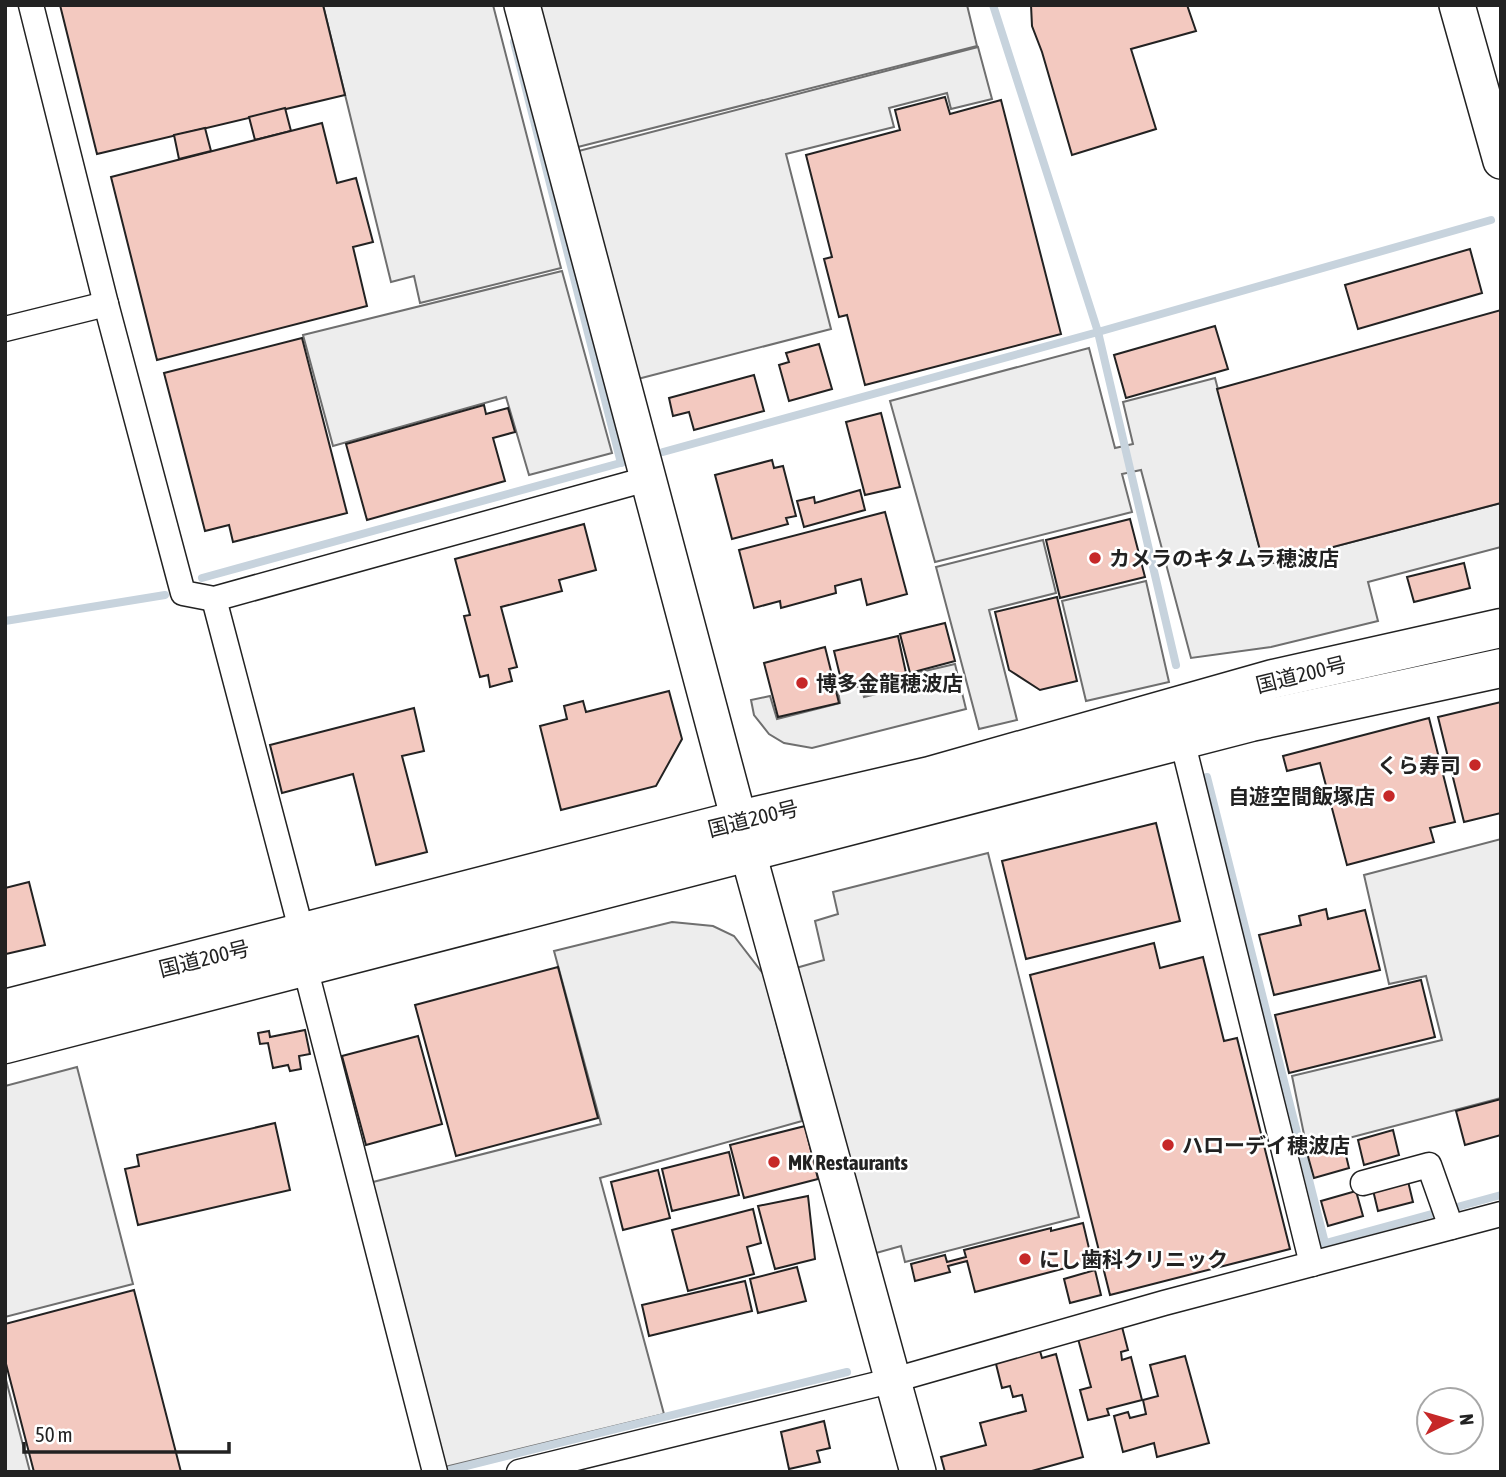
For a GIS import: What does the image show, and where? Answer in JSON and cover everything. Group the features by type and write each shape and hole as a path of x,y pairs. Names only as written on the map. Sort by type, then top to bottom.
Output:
{"highway":[{"name":"国道200号","path":"743,836 930,776 1273,679 1501,628"},
{"name":"国道200号","path":"5,1044 304,950 743,836 1501,668"},
{"name":"国道200号","path":"5,1009 304,950"}],"street":[{"path":"31,5 106,304 183,593 214,599 646,479"},
{"path":"522,5 646,479 918,1472"},
{"path":"1457,5 1501,162"},
{"path":"5,329 106,304"},
{"path":"214,599 435,1472"},
{"path":"1182,740 1312,1264"},
{"path":"1363,1183 1429,1164 1446,1214"},
{"path":"519,1472 894,1380 1312,1264 1446,1214 1501,1214"}],"shaded area":[{"path":"323,5 493,5 561,268 420,303 414,276 391,282"},
{"path":"534,5 967,5 977,46 570,149"},
{"path":"978,47 992,99 951,109 947,93 889,108 894,127 786,154 831,329 630,381 571,153"},
{"path":"562,271 612,453 529,475 506,397 333,446 303,335"},
{"path":"1089,348 1115,448 1133,444 1123,402 1215,378 1264,565 1501,503 1501,547 1368,582 1378,621 1271,647 1191,658 1141,470 1122,474 1132,512 935,562 890,401"},
{"path":"1043,540 1056,593 989,610 1017,720 979,729 936,567"},
{"path":"1146,581 1169,682 1086,701 1062,601"},
{"path":"955,664 966,709 812,748 784,743 769,734 754,715 751,700 770,696 777,719 840,703 838,691 861,686 864,697 901,688 899,677"},
{"path":"1501,839 1501,1098 1307,1149 1292,1076 1442,1040 1426,976 1389,984 1364,875"},
{"path":"988,853 1079,1217 905,1262 901,1246 869,1255 796,968 824,960 815,921 838,914 833,892"},
{"path":"672,922 713,926 734,936 764,975 802,1121 600,1178 664,1414 445,1467 369,1183 601,1124 554,951"},
{"path":"77,1067 133,1284 5,1317 5,1086"},
{"path":"5,1376 30,1472 5,1472"}],"building":[{"path":"60,5 323,5 345,95 97,154"},
{"path":"1031,5 1187,5 1196,31 1131,49 1156,129 1072,155 1032,26"},
{"path":"945,97 950,114 1001,100 1061,334 865,385 847,315 839,317 824,259 832,257 806,155 900,130 895,110"},
{"path":"285,108 291,131 255,140 249,117"},
{"path":"322,123 337,183 356,178 373,242 353,247 367,306 157,360 111,177"},
{"path":"205,128 211,151 179,159 174,135"},
{"path":"1470,249 1482,293 1358,329 1345,285"},
{"path":"1501,310 1501,503 1264,565 1217,389"},
{"path":"1215,326 1228,369 1126,398 1114,355"},
{"path":"302,338 347,513 233,542 229,525 205,531 164,373"},
{"path":"819,344 832,389 789,401 779,365 789,362 786,353"},
{"path":"754,375 764,411 694,430 689,412 673,416 669,398"},
{"path":"484,405 486,414 508,408 515,432 493,438 505,481 367,520 346,444"},
{"path":"881,413 900,487 865,495 846,422"},
{"path":"772,460 774,468 783,466 796,516 786,518 788,524 732,539 715,475"},
{"path":"860,490 865,510 804,527 797,501 814,497 815,503"},
{"path":"885,512 907,594 867,605 861,579 835,586 836,593 781,608 780,601 754,608 739,550"},
{"name":"カメラのキタムラ穂波店","path":"1130,519 1145,577 1060,598 1046,540"},
{"path":"584,524 596,570 559,580 562,591 501,607 517,667 509,669 512,681 490,687 488,675 480,677 464,616 470,615 455,559"},
{"path":"1464,563 1470,588 1414,602 1407,577"},
{"path":"1057,597 1077,681 1040,690 1009,670 995,612"},
{"path":"945,623 955,661 910,673 900,634"},
{"path":"898,636 906,673 896,676 898,687 865,695 862,683 843,688 834,651"},
{"name":"博多金龍穂波店","path":"825,647 839,703 778,717 764,663"},
{"path":"669,691 682,739 656,786 561,810 540,726 567,719 564,706 583,701 586,712"},
{"name":"くら寿司","path":"1501,702 1501,813 1464,822 1438,717"},
{"path":"414,708 424,751 402,756 427,852 376,865 353,774 282,793 270,745"},
{"name":"自遊空間飯塚店","path":"1429,718 1455,822 1430,828 1434,842 1347,865 1320,763 1287,771 1283,756"},
{"path":"1156,823 1180,921 1026,959 1002,861"},
{"path":"29,882 45,945 6,954 5,888"},
{"path":"1326,909 1328,919 1365,910 1380,970 1274,995 1259,935 1301,925 1299,916"},
{"name":"ハローデイ穂波店","path":"1154,943 1160,968 1203,957 1224,1041 1237,1038 1290,1249 1110,1295 1030,975"},
{"path":"558,967 598,1118 456,1156 415,1005"},
{"path":"1421,980 1435,1037 1289,1073 1275,1015"},
{"path":"305,1030 310,1054 299,1056 301,1069 290,1071 288,1065 273,1068 268,1043 260,1044 258,1033 269,1031 270,1037"},
{"path":"418,1036 442,1124 366,1145 342,1056"},
{"path":"1501,1099 1501,1135 1465,1145 1456,1111"},
{"path":"275,1123 290,1190 138,1225 125,1169 139,1166 137,1155"},
{"name":"MK Restaurants","path":"805,1126 818,1179 744,1198 730,1145"},
{"path":"1393,1130 1399,1155 1364,1165 1358,1140"},
{"path":"1343,1143 1349,1168 1314,1178 1307,1153"},
{"path":"729,1152 739,1195 672,1211 662,1169"},
{"path":"658,1170 670,1218 623,1230 611,1182"},
{"path":"1407,1177 1413,1202 1378,1211 1372,1186"},
{"path":"1356,1191 1363,1216 1328,1226 1321,1201"},
{"path":"808,1196 815,1259 775,1269 758,1206"},
{"path":"753,1209 761,1243 747,1247 754,1274 688,1291 672,1230"},
{"name":"にし歯科クリニック","path":"1083,1223 1092,1261 975,1292 967,1261 948,1266 950,1272 915,1281 911,1264 945,1255 947,1262 966,1257 964,1250 1051,1228 1051,1231"},
{"path":"797,1267 806,1301 758,1313 750,1279"},
{"path":"1095,1270 1101,1295 1070,1303 1064,1279"},
{"path":"745,1281 752,1311 649,1336 642,1305"},
{"path":"134,1290 181,1472 34,1472 5,1360 5,1324"},
{"path":"1121,1323 1128,1350 1121,1352 1122,1360 1131,1357 1142,1400 1107,1409 1109,1415 1088,1420 1080,1390 1091,1387 1077,1335"},
{"path":"1038,1344 1042,1358 1056,1354 1083,1457 1028,1472 945,1472 941,1457 986,1445 980,1423 1026,1411 1022,1395 1013,1397 1010,1386 1002,1388 994,1356"},
{"path":"1185,1356 1209,1443 1157,1457 1154,1443 1123,1452 1114,1416 1128,1412 1130,1418 1146,1414 1143,1400 1158,1396 1150,1365"},
{"path":"824,1421 830,1448 817,1451 820,1462 789,1469 781,1432"}],"waterway":[{"path":"993,5 1098,332 1491,220"},
{"path":"514,42 621,463"},
{"path":"663,452 1098,332 1176,665"},
{"path":"202,578 624,462"},
{"path":"5,621 165,595"},
{"path":"1207,777 1325,1243"},
{"path":"1322,1244 1501,1195"},
{"path":"450,1470 847,1372"}],"place":[{"name":"カメラのキタムラ穂波店","path":"1095,558"},
{"name":"博多金龍穂波店","path":"802,683"},
{"name":"くら寿司","path":"1475,765"},
{"name":"自遊空間飯塚店","path":"1389,796"},
{"name":"ハローデイ穂波店","path":"1168,1145"},
{"name":"MK Restaurants","path":"774,1162"},
{"name":"にし歯科クリニック","path":"1025,1259"}]}
